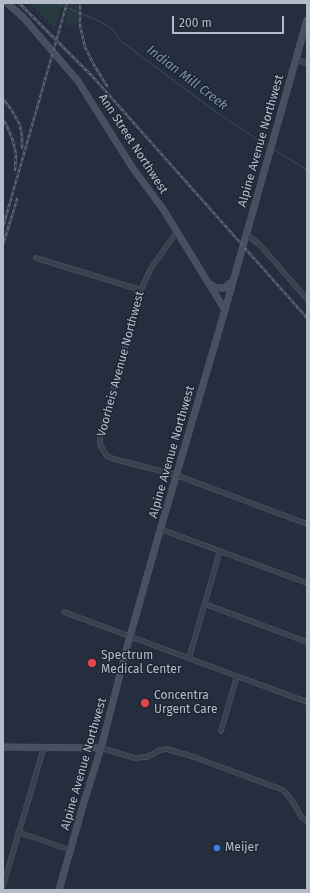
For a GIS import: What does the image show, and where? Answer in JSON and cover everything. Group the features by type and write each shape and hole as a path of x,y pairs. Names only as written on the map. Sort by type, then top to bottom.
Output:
{"main road":[{"name":"Ann Street Northwest","path":"7,3 23,17 78,81 132,167 177,232 225,310"},
{"name":"Alpine Avenue Northwest","path":"59,890 101,748 160,529 225,310 307,20"},
{"path":"207,282 213,287 220,288 226,287 233,280"},
{"path":"3,747 101,748"}],"street":[{"path":"296,60 307,63"},
{"name":"Voorheis Avenue Northwest","path":"177,232 151,268 141,290 100,436 102,450 107,456 176,476 307,524"},
{"path":"246,234 260,245 307,299"},
{"path":"36,258 141,290"},
{"path":"160,529 307,583"},
{"path":"189,658 220,551"},
{"path":"205,604 307,642"},
{"path":"64,612 307,702"},
{"path":"221,731 238,676"},
{"path":"3,886 44,747"},
{"path":"101,748 135,758 147,756 160,750 167,749 194,757 283,790 291,799 298,814 307,821"},
{"path":"18,832 70,850"}],"green space":[{"path":"30,3 63,3 55,28"},
{"path":"70,3 77,3 77,20 76,24 72,26 67,25 66,23"}],"waterway":[{"name":"Indian Mill Creek","path":"56,3 101,22 112,29 122,42 216,112 269,147"},
{"name":"Indian Mill Creek","path":"273,149 307,170"}],"railway":[{"path":"19,3 93,77 307,318"},
{"path":"3,227 67,3"},
{"path":"80,3 80,25 85,47 107,86"},
{"path":"3,99 11,109 20,125 22,148"},
{"path":"3,119 13,141 16,154 15,170"},
{"path":"3,244 17,199"}],"place":[{"name":"Spectrum Medical Center","path":"92,663"},
{"name":"Concentra Urgent Care","path":"145,703"},
{"name":"Meijer","path":"217,848"}]}
